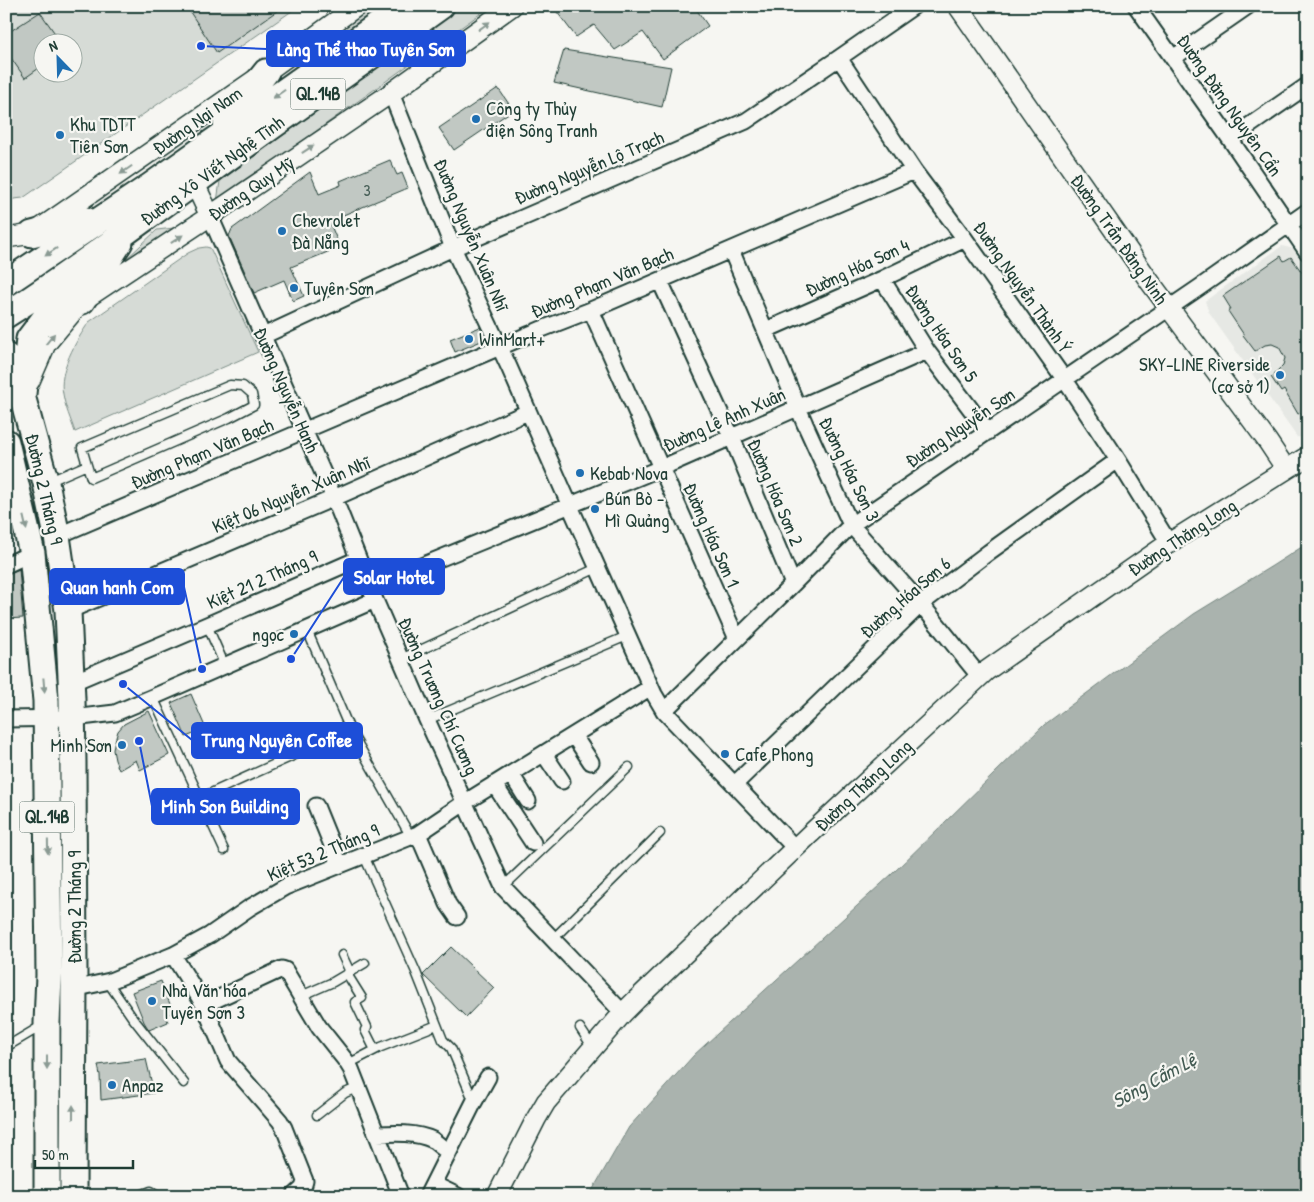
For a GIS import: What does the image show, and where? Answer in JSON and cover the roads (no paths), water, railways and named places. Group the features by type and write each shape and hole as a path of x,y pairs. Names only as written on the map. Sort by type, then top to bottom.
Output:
{"highway":[{"name":"Đường Xô Viết Nghệ Tĩnh","path":"6,283 149,187 405,6"},
{"name":"Đường Xô Viết Nghệ Tĩnh","path":"6,315 34,298 126,233 194,182 441,6"},
{"path":"209,144 266,72"},
{"path":"32,234 105,215"},
{"path":"82,301 126,233"},
{"path":"23,399 28,339 92,256"},
{"name":"Đường 2 Tháng 9","path":"6,356 23,399 46,483 57,536 68,611 72,718 73,1196"},
{"name":"Đường 2 Tháng 9","path":"6,442 32,553 46,718 50,975 47,1023 47,1196"}],"street":[{"name":"Đường Nại Nam","path":"6,238 32,234 266,72 357,6"},
{"name":"Đường Quy Mỹ","path":"23,399 46,344 82,301 391,93 512,6"},
{"name":"Đường Nguyễn Lộ Trạch","path":"262,336 453,248 746,121 914,6"},
{"name":"Đường Trần Đăng Ninh","path":"958,6 1168,308 1286,469"},
{"name":"Đường Đặng Nguyên Cẩn","path":"1136,6 1308,253"},
{"path":"1173,58 1248,6"},
{"name":"Đường Nguyễn Thành Ý","path":"839,58 914,171 965,239 1065,380 1118,460 1169,543"},
{"path":"1230,139 1308,85"},
{"name":"Đường Nguyễn Xuân Nhĩ","path":"391,93 453,248 500,347 651,687 664,711 795,848"},
{"name":"Đường Phạm Văn Bạch","path":"57,536 542,329 660,281 914,171"},
{"name":"Đường Nguyễn Hanh","path":"194,182 305,430 372,594"},
{"name":"Đường Nguyễn Sơn","path":"664,711 851,525 1065,380 1308,211"},
{"name":"Đường Hóa Sơn 4","path":"766,330 882,279 965,239"},
{"name":"Đường Hóa Sơn 3","path":"730,250 851,525 921,604 980,676"},
{"name":"Đường Hóa Sơn 5","path":"882,279 927,351 988,432"},
{"name":"Đường Hóa Sơn 2","path":"660,281 731,437 793,584"},
{"name":"Đường Hóa Sơn 1","path":"591,310 737,640"},
{"name":"Đường Lê Anh Xuân","path":"372,594 927,351"},
{"name":"Kiệt 06 Nguyễn Xuân Nhĩ","path":"68,611 334,498 528,412"},
{"name":"Đường Thăng Long","path":"498,1196 546,1102 623,1013 795,848 980,676 1169,543 1308,456"},
{"name":"Đường Hóa Sơn 6","path":"735,784 921,604 989,552 1118,460"},
{"path":"6,565 32,553"},
{"name":"Kiệt 21 2 Tháng 9","path":"71,683 358,559"},
{"path":"6,719 72,718 115,713 306,630 372,594"},
{"name":"Đường Trương Chí Cương","path":"372,594 503,887 623,1013"},
{"name":"Kiệt 53 2 Tháng 9","path":"73,990 106,982 173,955 210,935 285,886 414,836 651,687"},
{"path":"574,736 591,762"},
{"path":"544,754 562,781"},
{"path":"511,774 528,801"},
{"path":"494,784 533,843"},
{"path":"316,806 340,865"},
{"path":"414,836 448,904 457,917"},
{"path":"173,955 204,1004 228,1061 284,1128 305,1181 303,1188 293,1196"},
{"path":"204,1004 282,968 286,970 326,1037 348,1064 359,1087 401,1196"},
{"path":"458,1196 430,1190 488,1077"},
{"path":"377,1134 407,1134 423,1137 433,1141 449,1152"}],"lane":[{"path":"230,386 243,386 252,394 254,405 229,418 91,478 87,465 82,448 230,386"},
{"path":"46,483 87,465"},
{"path":"401,660 597,568"},
{"path":"207,625 225,666"},
{"path":"306,630 350,730 414,836"},
{"path":"427,720 627,636"},
{"path":"153,698 224,850"},
{"path":"200,798 350,730"},
{"path":"503,887 629,766"},
{"path":"553,939 660,833"},
{"path":"364,856 416,972 443,1040 451,1048 474,1102"},
{"path":"342,955 348,973 362,998 355,1002 367,1027 365,1030 376,1050"},
{"path":"301,996 333,982 365,963"},
{"path":"106,982 184,1083"},
{"path":"6,1047 47,1023"},
{"path":"348,1064 376,1050 437,1025"},
{"path":"580,1028 593,1048"},
{"path":"317,1115 345,1093 359,1087"},
{"path":"138,1196 151,1191 159,1196"}],"water":[{"name":"Sông Cẩm Lệ","path":"1308,543 1308,1196 589,1196 629,1127 694,1055 892,874 1044,725 1194,614"}],"place":[{"name":"Làng Thể thao Tuyên Sơn","path":"201,46"},
{"name":"Công ty Thủy điện Sông Tranh","path":"476,119"},
{"name":"Khu TDTT Tiên Sơn","path":"60,135"},
{"name":"Chevrolet Đà Nẵng","path":"282,231"},
{"name":"Tuyên Sơn","path":"294,288"},
{"name":"WinMart+","path":"469,339"},
{"name":"SKY-LINE Riverside (cơ sở 1)","path":"1280,375"},
{"name":"Kebab Nova","path":"580,473"},
{"name":"Bún Bò - Mì Quảng","path":"595,509"},
{"name":"ngọc","path":"294,634"},
{"name":"Solar Hotel","path":"291,659"},
{"name":"Quan hanh Com","path":"202,669"},
{"name":"Trung Nguyên Coffee","path":"123,684"},
{"name":"Minh Son Building","path":"139,741"},
{"name":"Minh Sơn","path":"122,745"},
{"name":"Cafe Phong","path":"725,754"},
{"name":"Nhà Văn hóa Tuyên Sơn 3","path":"152,1001"},
{"name":"Anpaz","path":"112,1085"}]}
